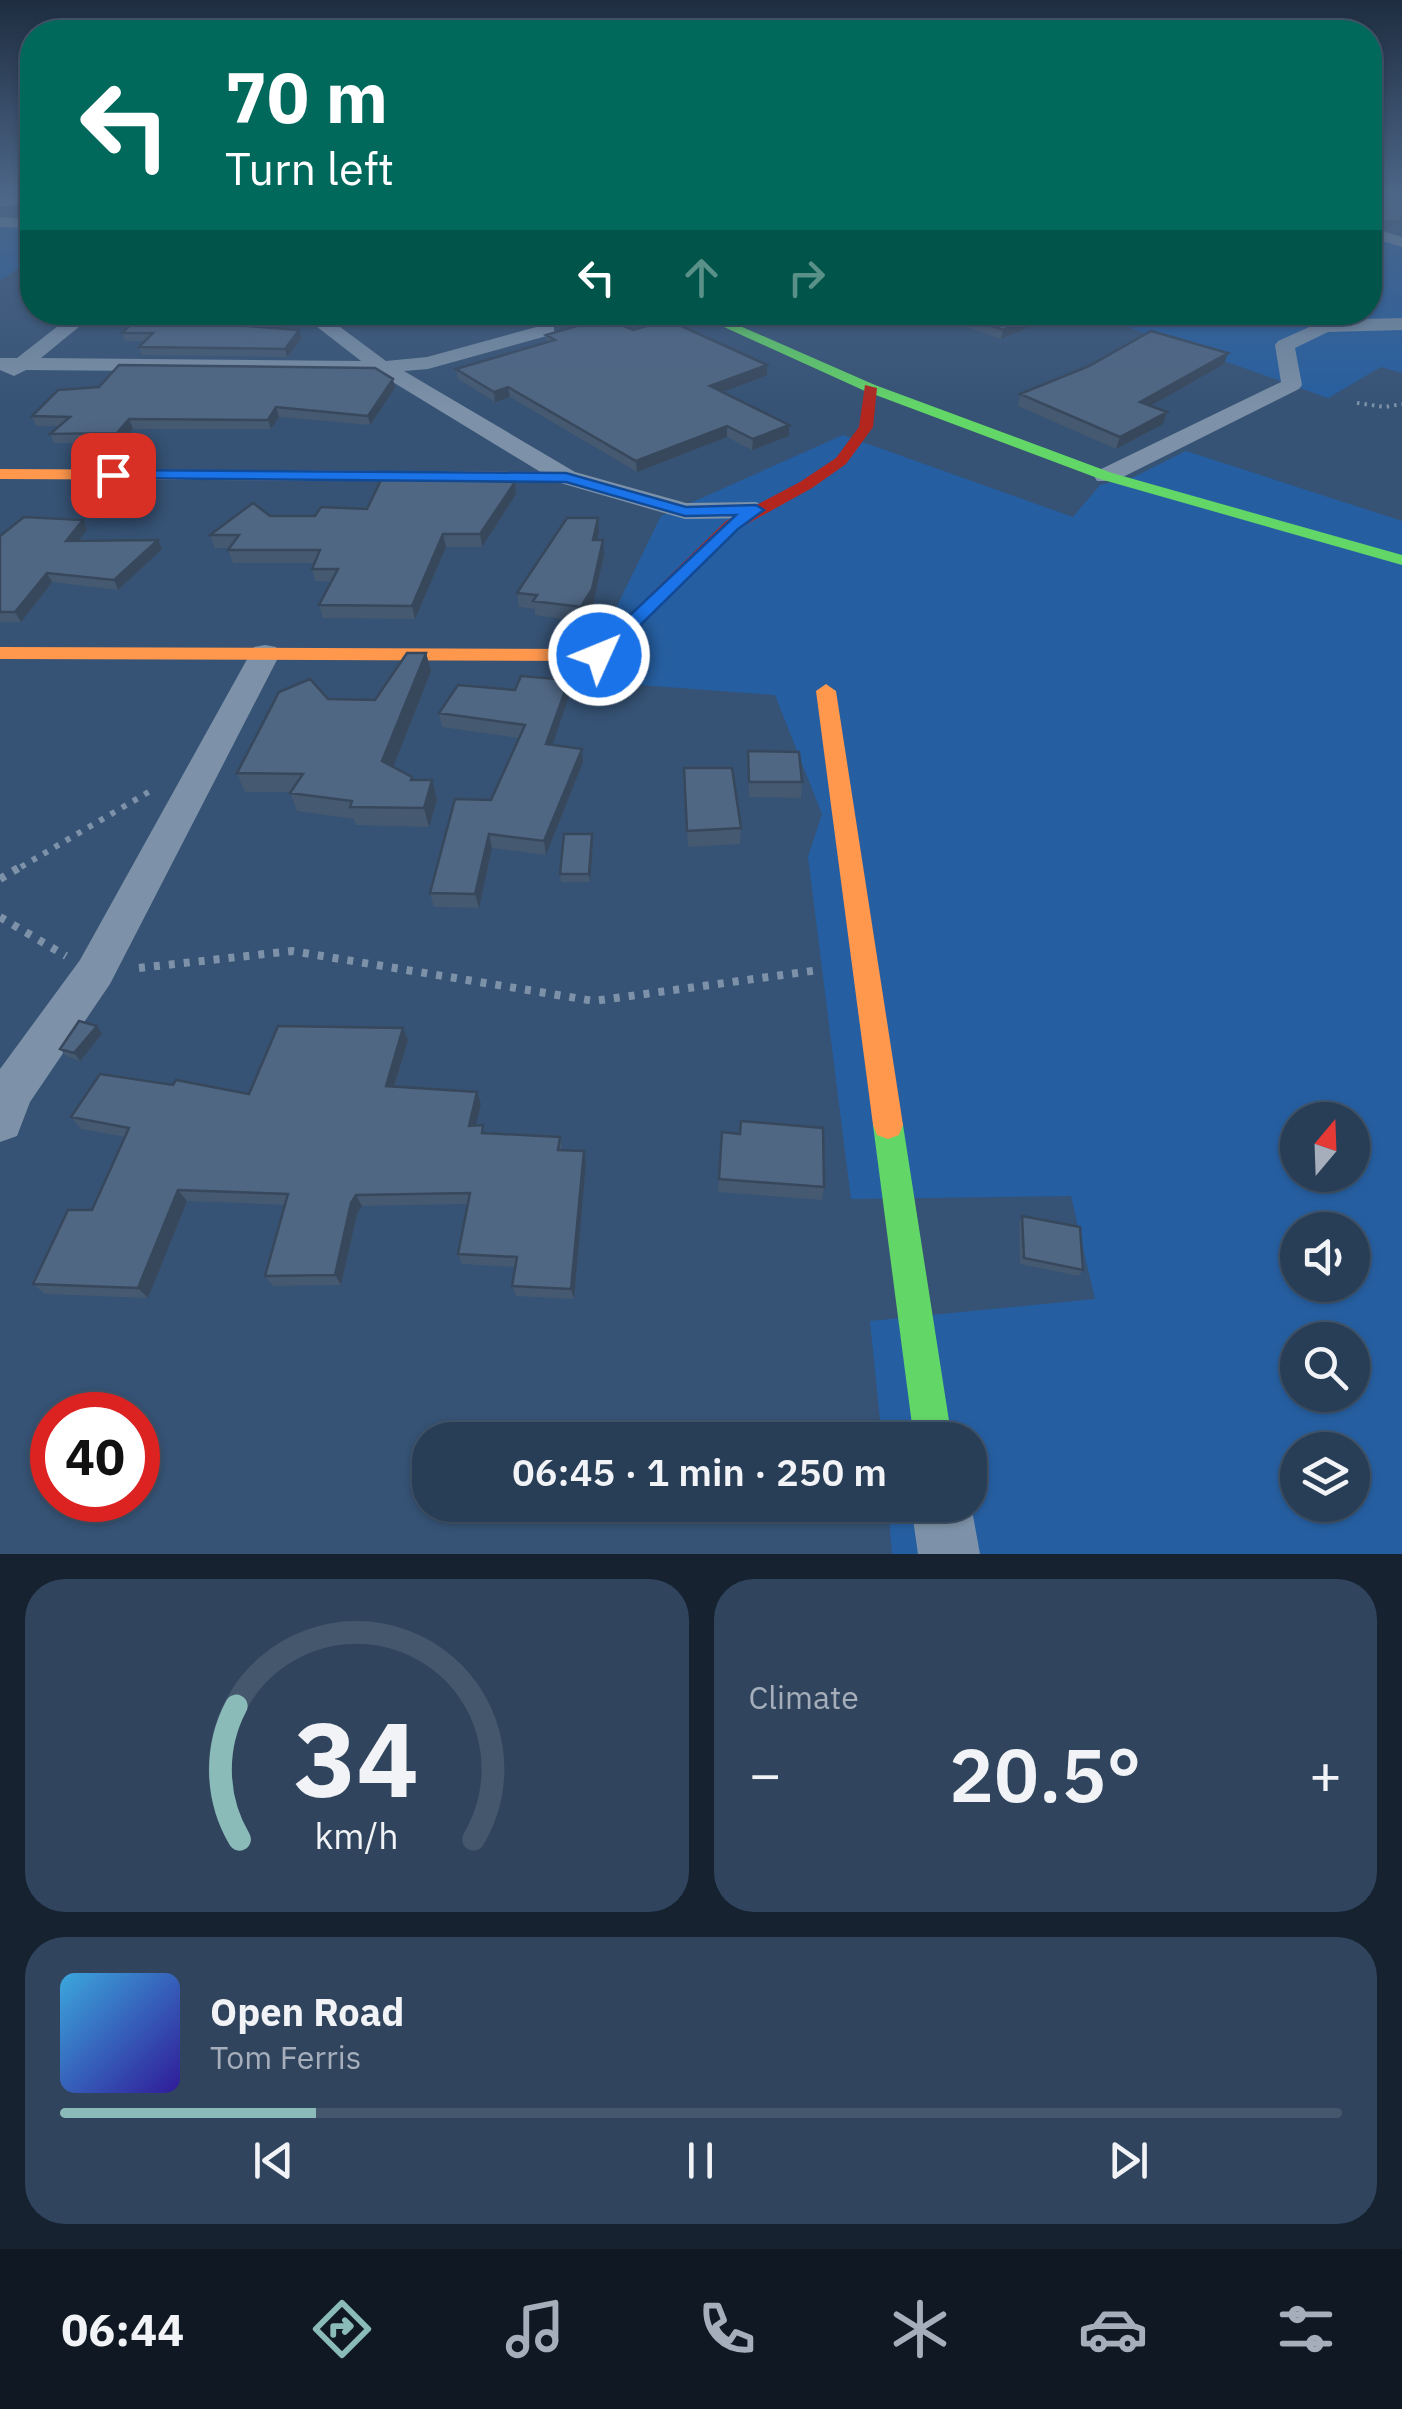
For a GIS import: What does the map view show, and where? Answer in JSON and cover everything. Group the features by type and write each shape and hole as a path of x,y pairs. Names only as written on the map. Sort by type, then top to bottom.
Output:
{"street":[{"path":"0,382 11,364 67,325"},
{"path":"325,325 382,366 566,477 685,512 756,510"},
{"path":"727,325 870,388 1106,476 1402,560"},
{"path":"1106,476 1292,385 1285,345 1325,326 1340,325"},
{"path":"11,364 382,366 428,363 547,330"},
{"path":"0,652 599,655 732,526 807,486 854,446 868,424 870,388"},
{"path":"0,474 566,477"},
{"path":"0,1120 11,1091 95,972 264,654"},
{"path":"826,692 930,1422"},
{"path":"944,1522 949,1554"}],"path":[{"path":"547,330 571,325"},
{"path":"1357,403 1402,404"},
{"path":"0,880 210,757"},
{"path":"0,918 95,972 292,951 594,1001 865,964"}],"shaded area":[{"path":"0,266 20,266 20,268 0,280"},
{"path":"1382,266 1402,266 1402,373 1381,367 1328,398 1123,325 1382,325"},
{"path":"843,435 1073,517 1100,485 1134,477 1186,451 1402,521 1402,1554 892,1554 889,1522 987,1522 987,1422 880,1422 870,1321 1095,1299 1071,1196 851,1199 808,857 822,814 775,695 586,681 587,622 615,610 661,516"}],"building":[{"path":"130,325 235,325 299,330 285,349 139,347 153,333 122,333"},
{"path":"580,325 622,325 633,330 650,325 679,325 767,365 710,386 789,425 753,439 727,426 636,461 508,387 494,392 456,369 555,340 546,335"},
{"path":"988,325 1015,325 1003,330"},
{"path":"1151,331 1228,353 1140,402 1167,412 1120,437 1020,394 1089,366"},
{"path":"119,365 375,368 393,379 368,416 276,407 268,420 129,419 117,433 50,434 70,417 32,416 58,390 99,387"},
{"path":"382,478 515,482 480,534 443,534 412,606 319,605 338,569 312,569 320,550 228,550 239,535 210,535 253,503 270,516 315,516 321,507 367,509"},
{"path":"24,517 83,520 66,541 158,540 114,580 47,573 15,612 0,612 0,536"},
{"path":"567,518 598,518 593,540 603,540 592,589 581,607 533,601 537,595 517,593"},
{"path":"407,653 426,653 382,761 412,777 411,780 432,780 424,808 350,807 352,801 290,793 303,774 237,773 279,692 310,679 328,699 375,700"},
{"path":"521,676 569,680 546,744 582,749 544,841 489,834 475,894 430,893 455,799 491,800 525,725 439,713 458,685 515,690"},
{"path":"748,751 799,752 802,782 749,782"},
{"path":"684,768 732,768 741,828 687,831"},
{"path":"564,834 592,834 589,874 560,874"},
{"path":"79,1021 97,1026 74,1053 60,1049"},
{"path":"278,1026 403,1028 386,1086 477,1092 469,1126 483,1125 482,1133 560,1137 558,1150 584,1151 571,1289 512,1286 517,1257 458,1254 470,1193 356,1195 335,1275 265,1276 288,1194 178,1190 138,1288 33,1284 68,1210 92,1210 129,1128 71,1117 100,1074 173,1085 176,1080 249,1094"},
{"path":"741,1121 823,1128 824,1187 719,1179 722,1132 740,1134"},
{"path":"1022,1216 1080,1227 1083,1270 1024,1258"}],"traffic: fast":[{"path":"727,325 870,388 1106,476 1402,560"},
{"path":"888,1125 930,1422"}],"traffic: slow":[{"path":"0,474 566,477"},
{"path":"0,653 599,655 631,624"},
{"path":"826,691 888,1125"}],"traffic: jam":[{"path":"631,624 732,525 841,461 866,427 870,388"}],"route":[{"path":"113,475 566,477 685,512 756,510 732,526 599,655"}]}
